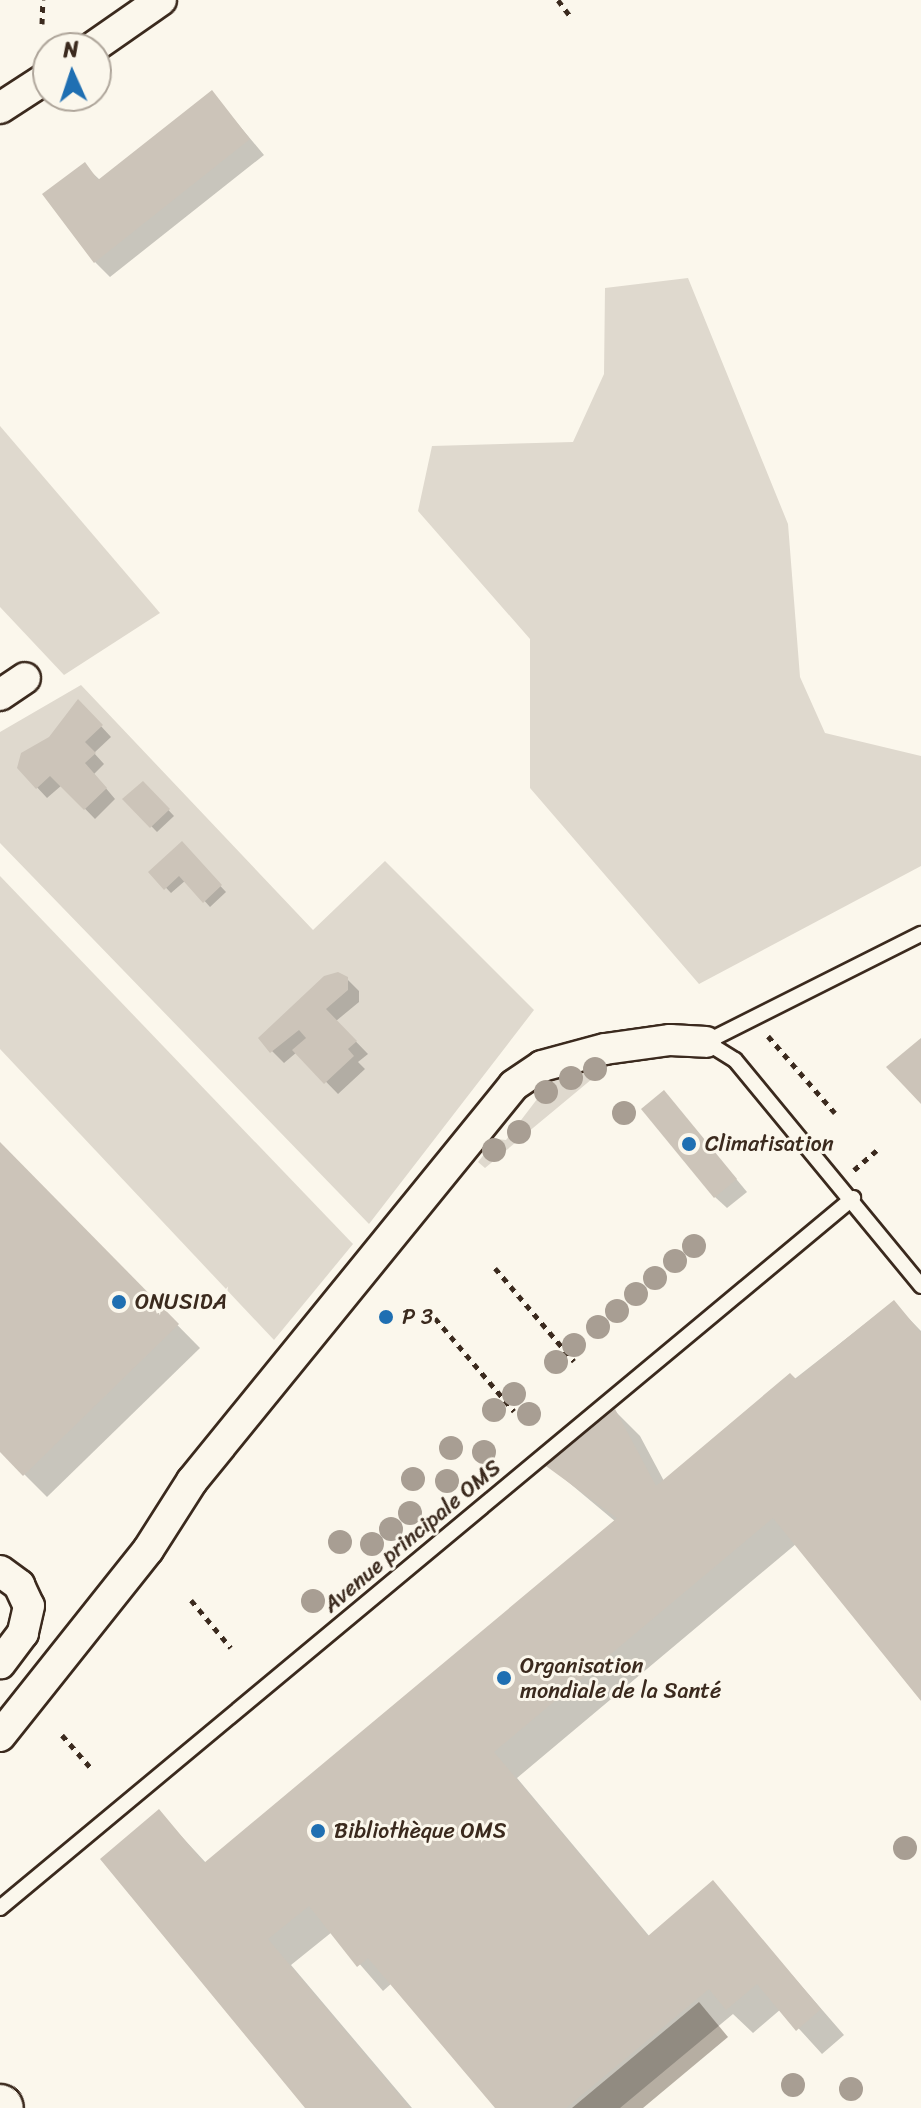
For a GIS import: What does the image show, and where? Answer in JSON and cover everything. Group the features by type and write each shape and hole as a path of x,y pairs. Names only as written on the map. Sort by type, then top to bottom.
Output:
{"street":[{"path":"112,34 161,0"},
{"path":"0,108 32,87"},
{"path":"0,695 25,678"},
{"path":"0,1736 148,1550 192,1481 514,1085 542,1066 605,1049 670,1040 706,1042"},
{"path":"0,1571 19,1585 29,1606 23,1633 0,1663"}],"lane":[{"path":"706,1042 921,934"},
{"path":"706,1042 735,1060 853,1198 921,1286"},
{"name":"Avenue principale OMS","path":"0,1908 853,1198"}],"path":[{"path":"42,24 43,0"},
{"path":"558,0 570,16"},
{"path":"764,1036 773,1039 835,1113"},
{"path":"495,1268 574,1361"},
{"path":"435,1318 514,1411"},
{"path":"191,1600 231,1648"},
{"path":"62,1735 90,1767"}],"shaded area":[{"path":"688,278 788,524 800,677 825,733 921,756 921,866 699,984 530,788 530,639 418,511 432,446 573,442 604,374 605,288"},
{"path":"0,426 160,613 64,675 0,607"},
{"path":"81,685 313,930 385,861 534,1010 369,1224 0,843 0,732"},
{"path":"0,876 353,1244 274,1340 0,1049"},
{"path":"599,1063 604,1069 485,1168 478,1162 496,1139 506,1140 544,1090 538,1084 545,1077"},
{"path":"699,2002 728,2037 643,2108 572,2108"}],"building":[{"path":"212,90 250,139 94,263 42,194 85,162 98,180"},
{"path":"78,699 103,725 85,742 96,753 85,763 107,788 84,810 50,776 36,789 17,768 21,753 49,737"},
{"path":"143,781 170,809 150,828 122,799"},
{"path":"182,841 222,885 203,903 179,876 164,890 148,872"},
{"path":"338,972 348,977 348,990 326,1009 357,1041 348,1049 354,1056 324,1084 292,1050 306,1038 299,1030 270,1053 258,1038 324,976"},
{"path":"921,1038 921,1104 886,1067"},
{"name":"Climatisation","path":"664,1090 737,1179 714,1198 641,1109"},
{"name":"ONUSIDA","path":"0,1142 179,1324 23,1476 0,1452"},
{"path":"894,1300 921,1333 921,1701 773,1518 494,1752 648,1936 713,1880 821,2009 796,2031 757,1984 726,2010 709,1989 566,2108 495,2108 368,1958 357,1967 309,1906 268,1939 410,2108 305,2108 100,1859 159,1809 204,1863 617,1518 546,1466 615,1409 656,1486 790,1373 796,1379"}],"place":[{"name":"Climatisation","path":"689,1144"},
{"name":"ONUSIDA","path":"119,1302"},
{"name":"P 3","path":"386,1317"},
{"name":"Organisation mondiale de la Santé","path":"504,1678"},
{"name":"Bibliothèque OMS","path":"318,1831"}]}
